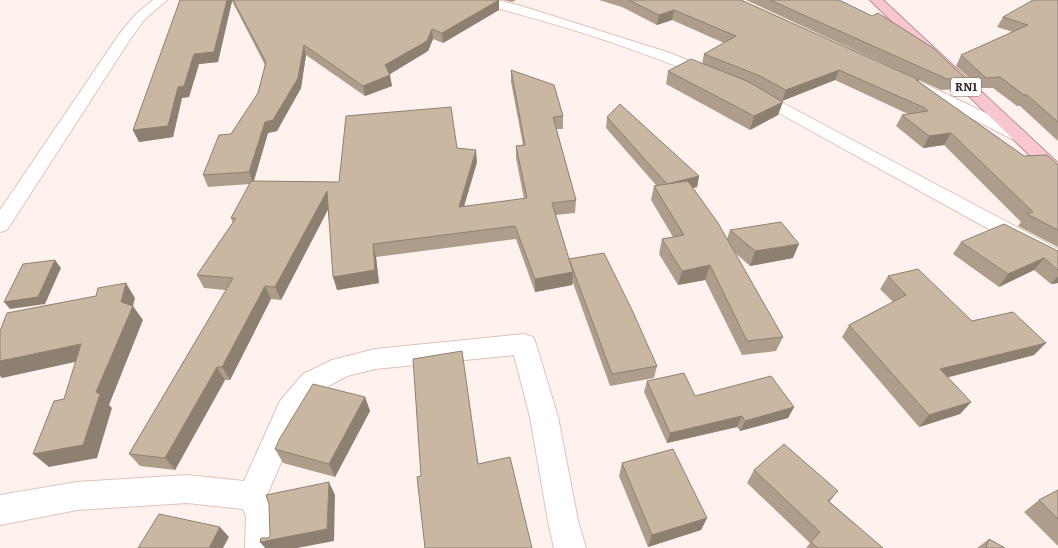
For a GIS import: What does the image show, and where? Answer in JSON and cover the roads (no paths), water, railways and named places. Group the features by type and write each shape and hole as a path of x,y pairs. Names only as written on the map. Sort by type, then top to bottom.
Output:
{"highway":[{"name":"RN1","path":"876,0 939,62 1018,134 1058,173"}],"street":[{"path":"0,225 125,36 140,17 161,0"},
{"path":"480,0 514,8 666,56 735,85 1058,258"},
{"path":"896,75 1018,134"},
{"path":"261,548 260,516 252,496 290,409 312,382 341,367 375,359 524,344 544,417 563,521 570,548"},
{"path":"0,510 78,496 187,489 252,496"}]}
